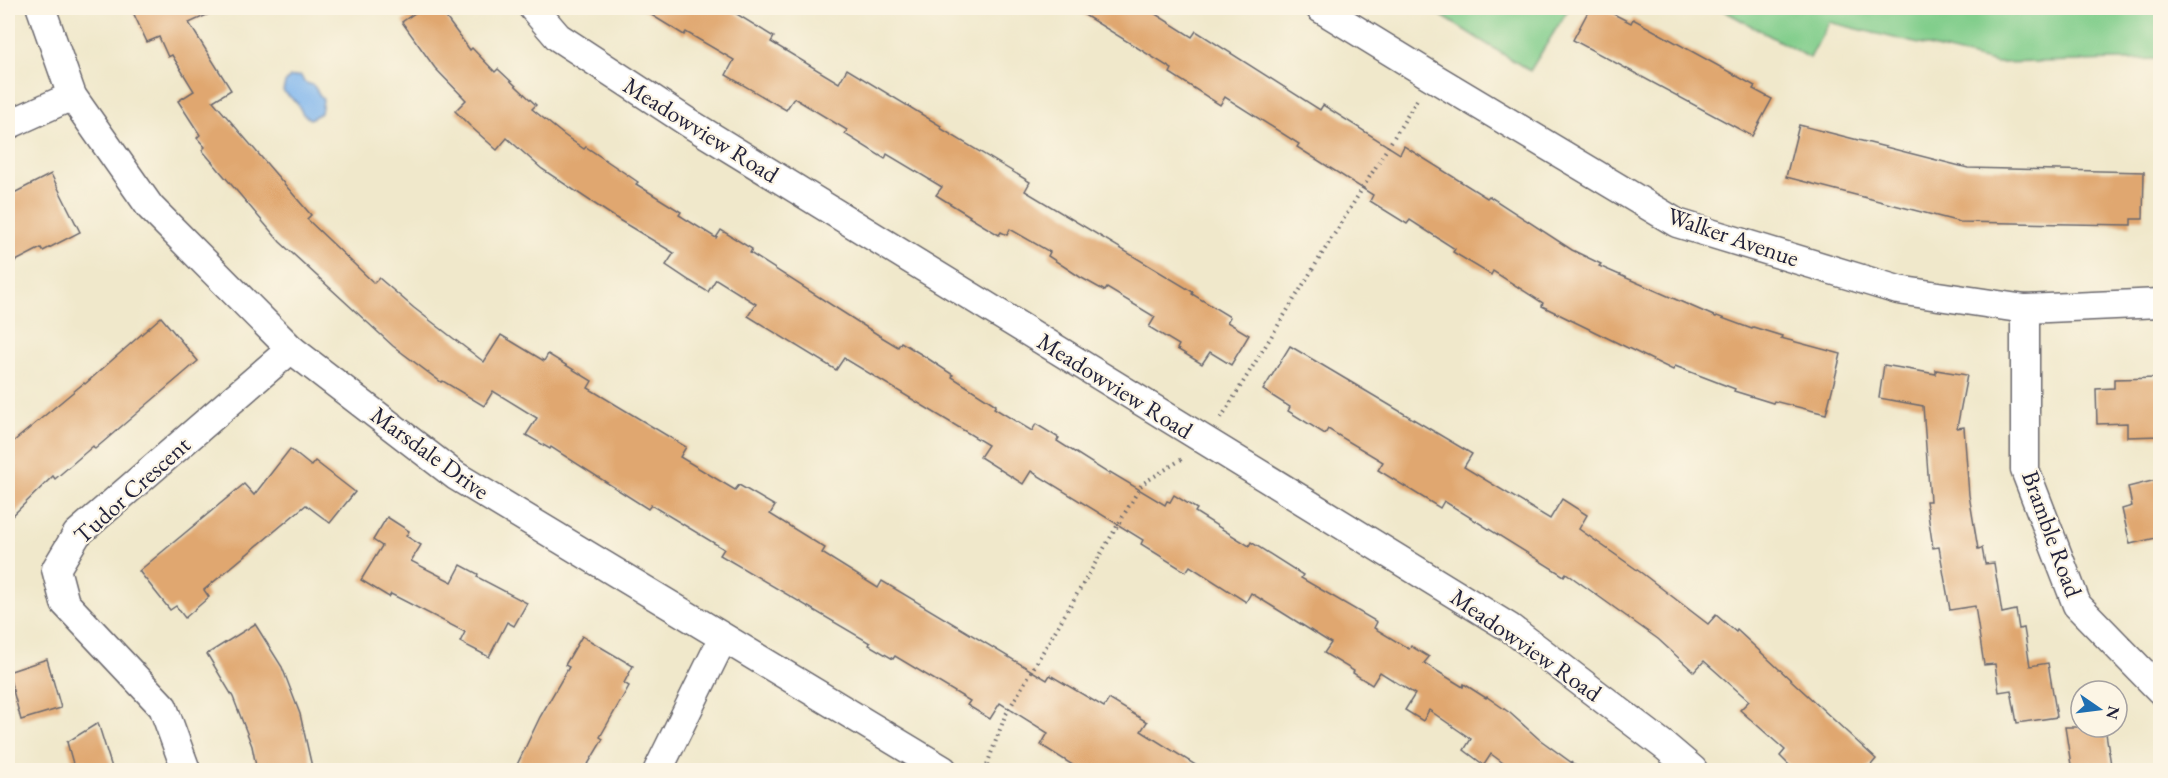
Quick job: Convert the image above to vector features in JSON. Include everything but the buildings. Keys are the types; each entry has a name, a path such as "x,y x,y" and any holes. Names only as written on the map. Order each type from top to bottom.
{"street":[{"name":"Marsdale Drive","path":"41,8 72,96 150,207 291,350 456,476 943,771"},
{"name":"Meadowview Road","path":"533,8 558,37 689,123 1510,628 1666,747 1693,771"},
{"name":"Walker Avenue","path":"1320,8 1677,223 1898,290 2025,309 2160,303"},
{"path":"8,125 72,96"},
{"name":"Bramble Road","path":"2025,309 2025,470 2077,605 2160,690"},
{"name":"Tudor Crescent","path":"186,771 163,706 65,603 56,568 77,534 291,350"},
{"path":"658,771 723,638"}],"green space":[{"path":"1429,8 1569,8 1530,71"},
{"path":"1719,8 2160,8 2160,59 1997,63 1829,22 1810,58"}],"water":[{"path":"301,76 304,82 314,86 323,100 321,113 310,119 283,91 290,77"}]}
